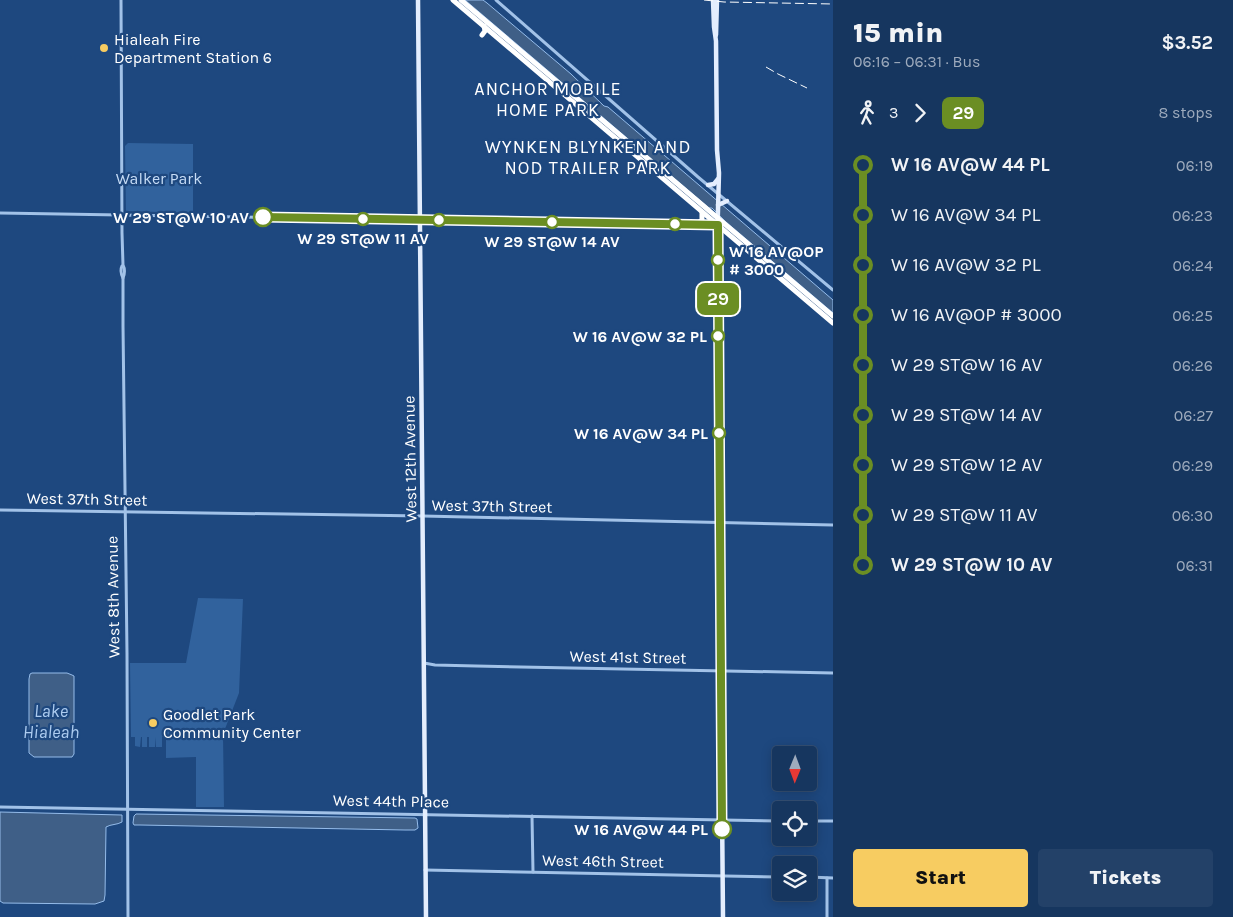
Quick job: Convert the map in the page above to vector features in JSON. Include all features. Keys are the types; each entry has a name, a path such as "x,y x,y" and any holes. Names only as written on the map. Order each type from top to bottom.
{"highway":[{"path":"453,0 833,323"},
{"path":"461,0 833,316"},
{"path":"482,35 485,31 484,26"},
{"path":"494,35 506,38"},
{"path":"697,224 702,220 702,212"}],"main road":[{"name":"West 12th Avenue","path":"418,0 426,917"},
{"path":"715,0 717,29 718,194 722,202 718,225 723,917"},
{"path":"708,185 714,184 719,178"}],"street":[{"name":"West 8th Avenue","path":"120,0 128,917"},
{"path":"496,0 708,185 718,194 722,202 833,290"},
{"path":"0,213 718,225"},
{"name":"West 37th Street","path":"0,510 423,516 833,525"},
{"name":"West 41st Street","path":"423,663 435,665 833,673"},
{"name":"West 44th Place","path":"0,807 772,820"},
{"path":"532,816 533,872"},
{"path":"817,821 833,821"},
{"name":"West 46th Street","path":"425,870 772,877"},
{"path":"817,877 833,878"},
{"path":"827,878 827,917"}],"green space":[{"name":"Walker Park","path":"128,143 193,144 193,213 126,211 125,146"},
{"path":"198,598 243,599 239,693 223,734 224,807 196,807 196,757 166,758 166,737 162,737 162,747 156,747 156,737 155,747 149,747 149,737 147,737 147,747 142,747 141,737 140,747 135,746 135,737 131,737 130,663 186,663"}],"water":[{"path":"465,0 483,0 571,74 604,106 608,107 833,300 833,313 712,208 709,208"},
{"name":"Lake Hialeah","path":"32,673 67,673 74,676 74,754 72,757 34,757 29,753 29,679"},
{"path":"0,812 122,815 122,822 106,827 104,901 95,904 3,903 0,901"},
{"path":"136,814 415,818 417,819 418,828 415,830 405,830 134,825 134,816"}],"railway":[{"path":"704,0 833,4"},
{"path":"766,67 807,88"}],"bus line":[{"name":"29","path":"263,217 718,225 722,829"}],"place":[{"name":"Hialeah Fire Department Station 6","path":"104,48"},
{"name":"W 29 ST@W 10 AV","path":"263,217"},
{"name":"W 29 ST@W 11 AV","path":"363,219"},
{"name":"W 29 ST@W 14 AV","path":"552,222"},
{"name":"W 16 AV@OP # 3000","path":"718,260"},
{"name":"W 16 AV@W 32 PL","path":"718,336"},
{"name":"W 16 AV@W 34 PL","path":"719,433"},
{"name":"Goodlet Park Community Center","path":"153,723"},
{"name":"W 16 AV@W 44 PL","path":"722,829"}],"district":[{"name":"ANCHOR MOBILE HOME PARK","path":"548,99"},
{"name":"WYNKEN BLYNKEN AND NOD TRAILER PARK","path":"588,157"}]}
